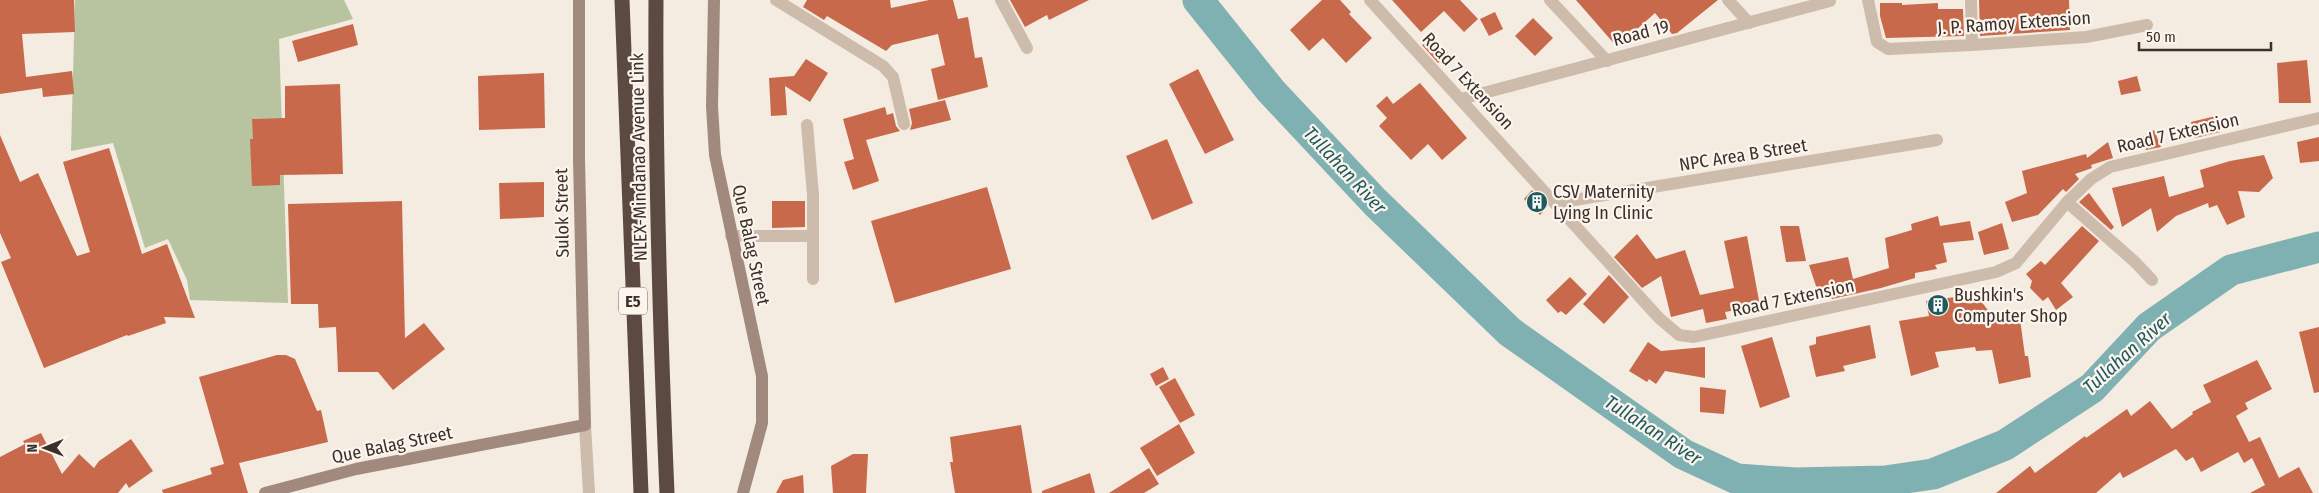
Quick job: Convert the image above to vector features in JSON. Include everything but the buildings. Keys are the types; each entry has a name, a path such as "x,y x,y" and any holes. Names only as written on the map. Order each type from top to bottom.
{"highway":[{"name":"NLEX-Mindanao Avenue Link","path":"624,0 633,316 642,493"},
{"name":"NLEX-Mindanao Avenue Link","path":"656,0 655,109 659,296 667,493"}],"street":[{"name":"Sulok Street","path":"579,0 579,178 585,425"},
{"name":"Que Balag Street","path":"714,0 712,134 718,179 762,376 762,423 743,493"},
{"path":"776,0 883,66 893,77 904,124"},
{"path":"1001,0 1027,48"},
{"name":"Road 7 Extension","path":"1370,0 1462,99 1659,318 1679,334 1694,337 1996,272 2016,263 2067,202 2091,179 2110,167 2319,118"},
{"path":"1550,0 1607,61"},
{"path":"1728,0 1749,23"},
{"name":"J. P. Ramoy Extension","path":"1868,0 1877,42 1883,47 1888,48 1972,45 2086,36 2147,26"},
{"path":"1971,0 1972,45"},
{"name":"Road 19","path":"1462,99 1830,1"},
{"path":"807,125 813,195 814,279"},
{"name":"NPC Area B Street","path":"1556,204 1936,140"},
{"path":"2067,202 2135,262 2152,280"},
{"path":"731,236 813,236"},
{"name":"Que Balag Street","path":"265,493 356,469 585,425"},
{"path":"585,425 589,493"}],"green space":[{"path":"75,0 344,0 353,19 279,39 288,303 190,300 187,280 168,239 145,248 113,143 71,151"}],"waterway":[{"name":"Tullahan River","path":"1198,0 1271,91 1375,202 1510,332 1683,454 1737,479 1796,483 1885,481 1933,474 2005,445 2092,388 2149,327 2231,270 2319,247"},
{"path":"1760,480 1776,493"}],"place":[{"name":"CSV Maternity Lying In Clinic","path":"1537,202"},
{"name":"Bushkin's Computer Shop","path":"1938,305"}]}
